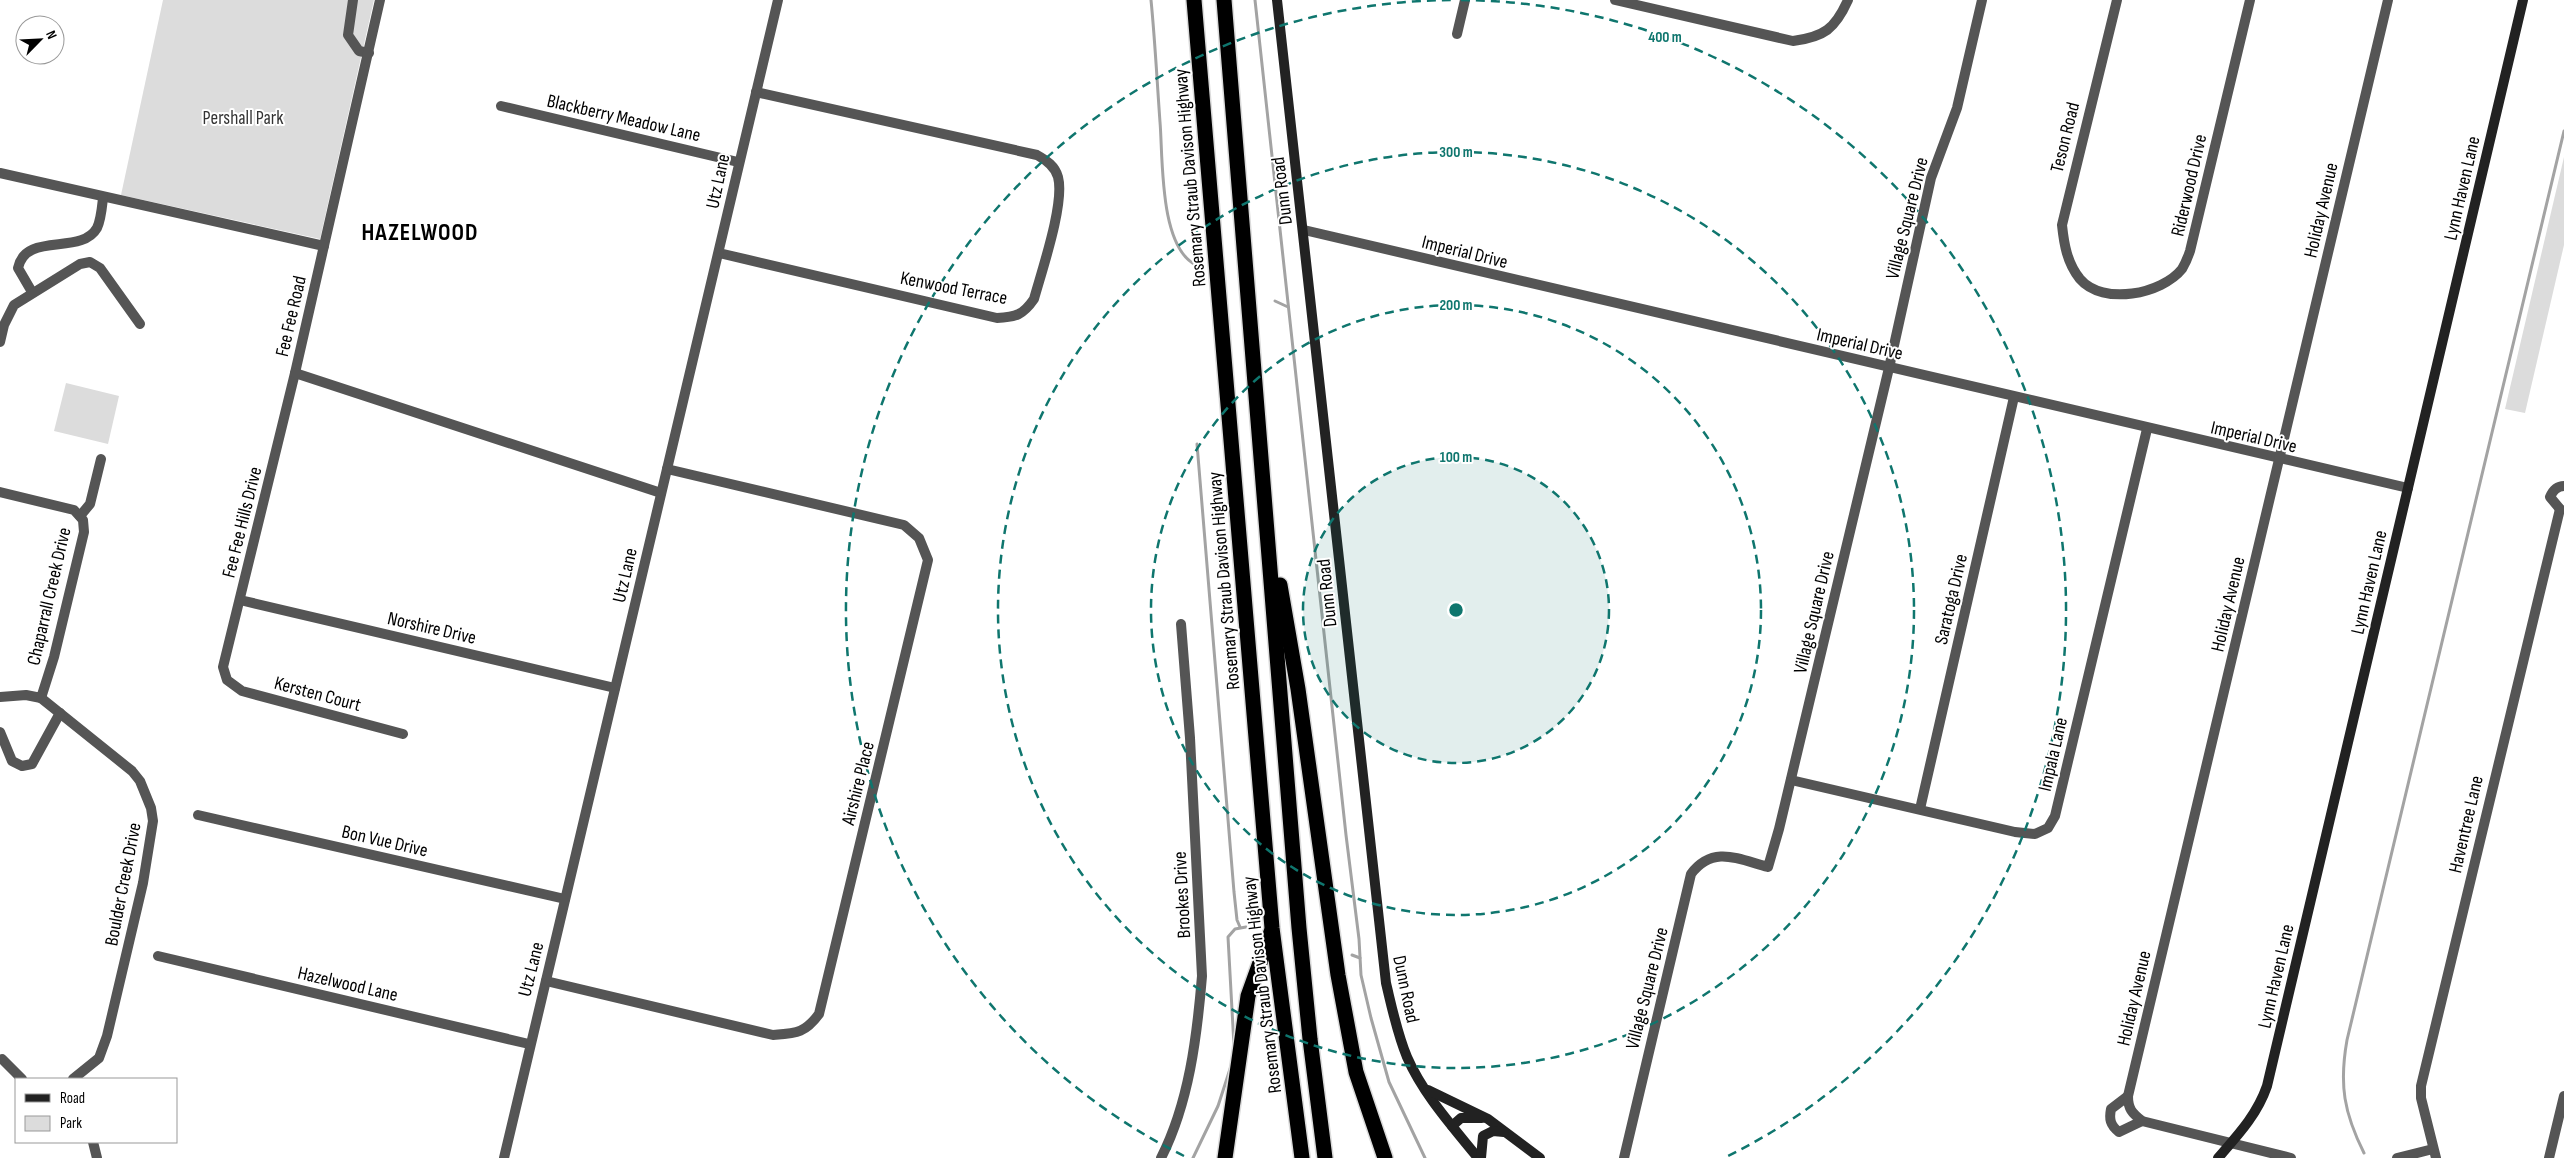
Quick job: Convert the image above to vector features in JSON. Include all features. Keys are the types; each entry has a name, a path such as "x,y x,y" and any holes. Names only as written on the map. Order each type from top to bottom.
{"highway":[{"name":"Rosemary Straub Davison Highway","path":"1194,0 1272,928 1302,1158"},
{"path":"1224,0 1304,984 1325,1158"},
{"path":"1265,497 1298,689 1340,985 1356,1072 1385,1158"},
{"path":"1225,1158 1248,996 1272,928"}],"street":[{"path":"353,0 348,35 359,51 369,53"},
{"path":"0,173 104,198 324,246 380,0"},
{"name":"Utz Lane","path":"504,1158 720,253 738,162 778,0"},
{"name":"Dunn Road","path":"1277,0 1304,230 1382,961 1397,1029 1408,1058 1452,1126 1479,1158"},
{"path":"1457,34 1465,0"},
{"path":"1615,0 1793,41 1810,39 1824,33 1836,24 1848,0"},
{"name":"Village Square Drive","path":"1624,1158 1692,874 1699,864 1718,855 1768,867 1791,780 1889,368 1931,178 1957,108 1982,0"},
{"name":"Teson Road","path":"2082,281 2071,265 2064,244 2062,225 2116,0"},
{"name":"Riderwood Drive","path":"2082,281 2098,290 2114,294 2136,294 2154,289 2182,268 2196,232 2250,0"},
{"name":"Holiday Avenue","path":"2128,1096 2388,0"},
{"name":"Lynn Haven Lane","path":"2218,1158 2251,1120 2261,1103 2267,1086 2523,0"},
{"name":"Kenwood Terrace","path":"720,253 998,318 1015,317 1025,310 1034,299 1061,193 1058,175 1050,163 1038,155 756,92"},
{"name":"Blackberry Meadow Lane","path":"501,106 738,162"},
{"path":"32,292 18,268 22,257 31,250 79,240 89,236 97,228 104,198"},
{"name":"Imperial Drive","path":"1304,230 2279,460 2408,488"},
{"name":"Fee Fee Road","path":"324,246 295,373 661,494"},
{"path":"0,342 4,325 14,305 32,292 80,264 90,262 100,268 140,324"},
{"name":"Fee Fee Hills Drive","path":"227,680 223,667 295,373"},
{"name":"Saratoga Drive","path":"1920,810 2014,397"},
{"name":"Impala Lane","path":"1791,780 2015,832 2035,834 2048,828 2055,816 2147,429"},
{"path":"80,516 90,504 101,459"},
{"name":"Airshire Place","path":"546,981 774,1035 797,1033 810,1026 819,1014 926,570 928,560 919,538 904,525 667,470"},
{"path":"2562,506 2550,497 2554,490 2564,486"},
{"name":"Chaparrall Creek Drive","path":"0,492 74,510 83,520 84,532 54,657 40,698"},
{"name":"Haventree Lane","path":"2434,1154 2421,1098 2422,1086 2562,506"},
{"name":"Norshire Drive","path":"240,600 615,688"},
{"name":"Brookes Drive","path":"1161,1158 1175,1132 1184,1097 1200,1007 1202,976 1190,738 1181,624"},
{"name":"Kersten Court","path":"227,680 242,691 403,734"},
{"path":"0,697 26,695 40,698"},
{"name":"Boulder Creek Drive","path":"40,698 132,771 146,793 153,821 143,883 107,1036 99,1058 77,1078"},
{"path":"0,732 12,761 22,766 32,764 60,713"},
{"name":"Bon Vue Drive","path":"198,815 565,899"},
{"name":"Hazelwood Lane","path":"158,956 530,1044"},
{"path":"1,1058 21,1078"},
{"path":"1426,1088 1488,1119 1540,1158"},
{"path":"2128,1096 2111,1109 2109,1118 2113,1127 2119,1132 2142,1121"},
{"path":"2128,1096 2128,1106 2132,1114 2142,1121 2291,1158"},
{"path":"2549,1158 2564,1096"},
{"path":"1452,1126 1461,1118 1488,1119"},
{"path":"1479,1158 1483,1136 1493,1132 1505,1132"},
{"path":"93,1143 97,1158"},
{"path":"2397,1158 2434,1154"}],"green space":[{"name":"Pershall Park","path":"163,0 374,0 320,239 121,195"},
{"path":"2564,157 2564,245 2525,413 2505,409"},
{"path":"66,383 119,396 108,444 54,431"}],"waterway":[{"path":"1151,0 1165,200 1175,240 1184,255 1196,265"},
{"path":"1255,0 1359,939 1361,975 1389,1082 1425,1158"},
{"path":"2364,1153 2352,1125 2345,1098 2343,1071 2347,1040 2564,131"},
{"path":"1275,301 1288,307"},
{"path":"1197,444 1234,892 1237,920 1240,927"},
{"path":"1234,1046 1228,937 1235,929 1246,927"},
{"path":"1352,955 1360,958"},
{"path":"1193,1158 1218,1106 1231,1066"}],"district":[{"name":"HAZELWOOD","path":"420,232"}]}
